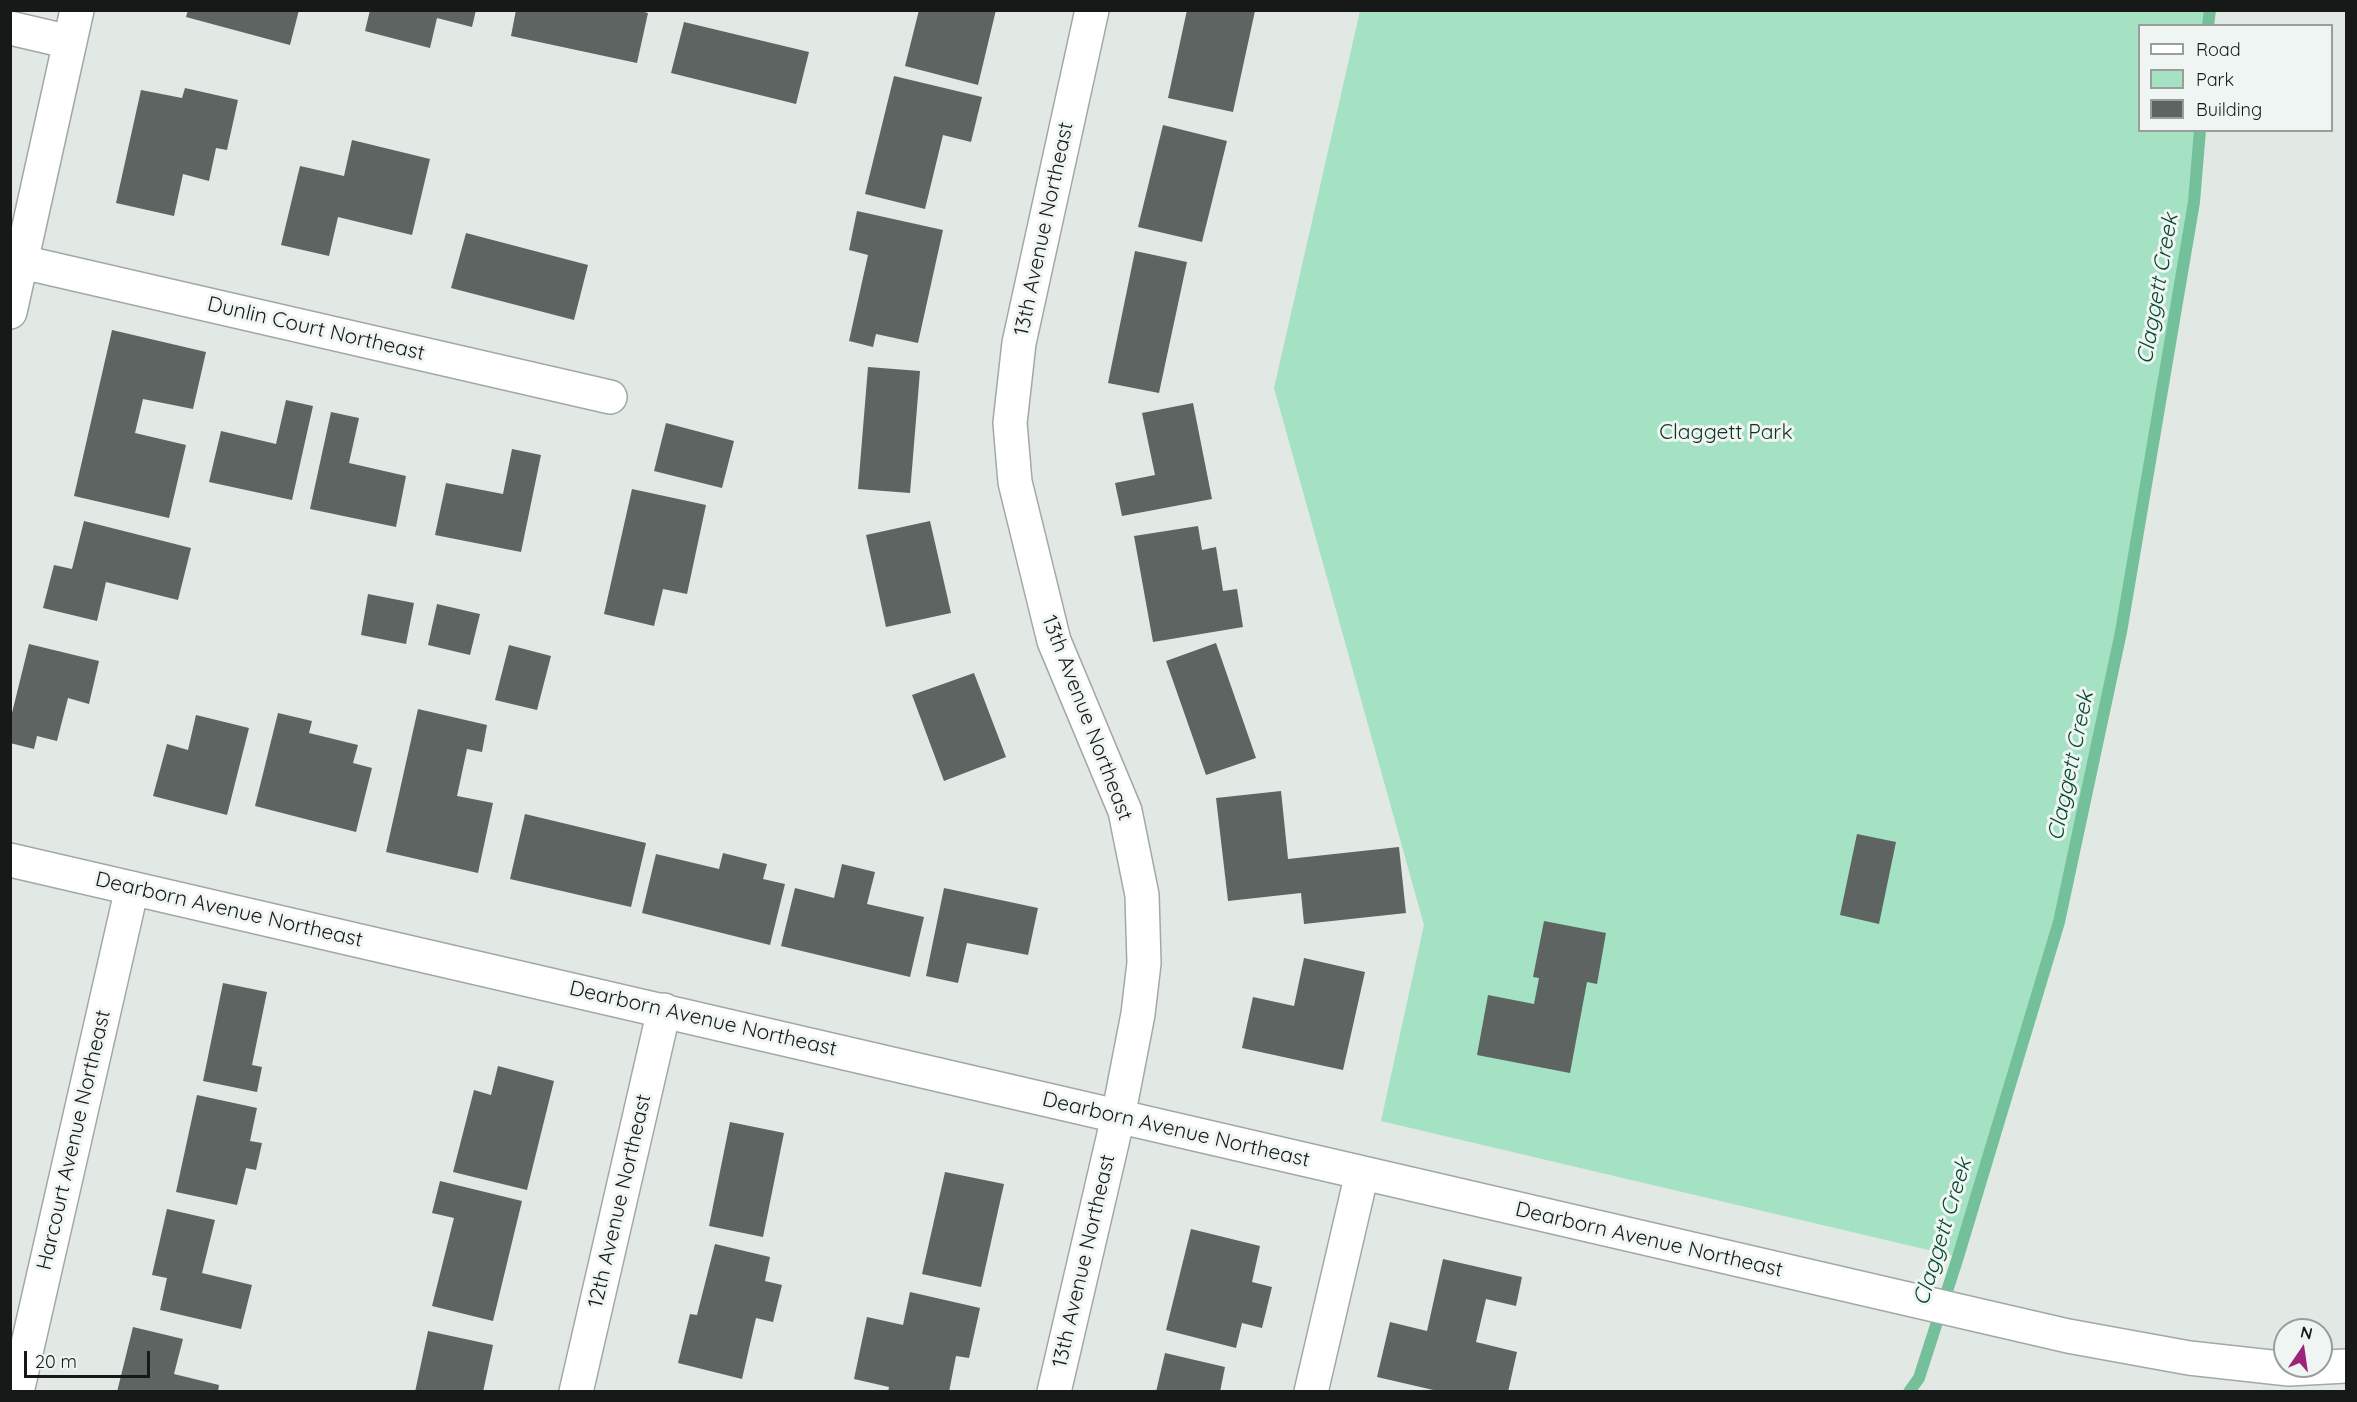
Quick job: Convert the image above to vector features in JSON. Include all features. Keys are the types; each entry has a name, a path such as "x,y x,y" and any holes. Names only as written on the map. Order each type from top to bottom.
{"street":[{"path":"10,312 77,10"},
{"name":"13th Avenue Northeast","path":"1054,1392 1118,1117 1138,1014 1144,963 1142,895 1125,811 1054,641 1015,482 1010,423 1019,343 1092,10"},
{"path":"10,28 70,42"},
{"name":"Dunlin Court Northeast","path":"22,262 610,397"},
{"name":"Dearborn Avenue Northeast","path":"10,860 2068,1336 2189,1358 2289,1369 2346,1366"},
{"name":"Harcourt Avenue Northeast","path":"16,1392 132,888"},
{"name":"12th Avenue Northeast","path":"576,1392 664,1010"},
{"path":"1311,1392 1362,1173"}],"green space":[{"name":"Claggett Park","path":"1360,11 2210,11 2208,24 2138,24 2138,132 2200,132 2194,202 2121,632 2059,922 1958,1257 1381,1121 1424,925 1274,388"}],"building":[{"path":"188,10 299,10 290,45 186,17"},
{"path":"370,10 476,10 472,27 437,18 430,48 365,31"},
{"path":"516,10 637,10 648,13 637,63 511,36"},
{"path":"919,10 996,10 978,85 905,66"},
{"path":"1187,10 1255,11 1233,112 1168,98"},
{"path":"684,22 809,52 796,104 671,73"},
{"path":"894,76 982,97 971,142 943,135 925,209 865,194"},
{"path":"185,88 238,100 227,150 216,148 209,181 183,174 174,216 116,203 141,90 182,98"},
{"path":"1163,125 1227,141 1202,242 1138,227"},
{"path":"352,140 430,159 412,235 338,217 329,256 281,245 300,166 344,176"},
{"path":"857,211 943,230 918,343 876,334 873,347 849,341 868,255 849,250"},
{"path":"466,233 588,265 574,320 451,288"},
{"path":"1135,251 1187,262 1159,393 1108,383"},
{"path":"112,330 206,352 193,409 143,399 135,433 186,445 169,518 74,496"},
{"path":"868,367 920,371 910,493 858,489"},
{"path":"286,400 313,406 292,500 209,482 221,431 276,444"},
{"path":"1193,403 1212,499 1122,516 1115,483 1155,475 1142,413"},
{"path":"331,412 359,418 349,463 406,476 396,527 310,509"},
{"path":"666,423 734,441 722,488 654,471"},
{"path":"512,449 541,455 521,552 435,535 446,483 503,494"},
{"path":"632,489 706,505 687,594 663,589 654,626 604,614"},
{"path":"84,521 191,548 178,600 106,582 97,621 43,608 54,565 72,569"},
{"path":"930,521 951,613 886,627 866,535"},
{"path":"1198,526 1202,550 1216,547 1223,591 1237,589 1243,627 1153,642 1134,536"},
{"path":"368,594 414,603 406,644 361,635"},
{"path":"437,604 480,614 470,655 428,645"},
{"path":"1216,643 1256,758 1206,775 1166,661"},
{"path":"29,644 99,661 89,704 68,698 57,741 37,736 34,749 10,743 10,721"},
{"path":"509,645 551,656 537,710 495,700"},
{"path":"974,673 1006,757 944,781 912,695"},
{"path":"418,709 487,725 482,752 467,749 457,796 493,803 478,873 386,852"},
{"path":"278,713 312,721 309,733 358,745 353,763 372,768 356,832 255,806"},
{"path":"196,715 249,728 227,815 153,796 167,744 188,750"},
{"path":"1281,791 1288,859 1399,847 1406,913 1304,924 1301,893 1228,901 1216,798"},
{"path":"525,814 646,843 631,907 510,879"},
{"path":"1857,834 1896,842 1879,924 1840,915"},
{"path":"723,853 767,864 763,879 785,884 770,945 642,913 656,854 719,869"},
{"path":"842,864 875,872 867,904 924,917 910,977 781,946 795,888 834,898"},
{"path":"944,888 1038,908 1028,955 967,943 958,983 926,976"},
{"path":"1544,921 1606,933 1597,984 1587,982 1570,1073 1477,1055 1488,995 1534,1004 1539,978 1533,977"},
{"path":"1304,958 1365,972 1343,1070 1242,1048 1253,997 1294,1006"},
{"path":"223,983 267,992 252,1065 262,1067 257,1092 203,1081"},
{"path":"498,1066 554,1081 527,1190 453,1172 474,1090 491,1095"},
{"path":"197,1095 257,1108 250,1141 262,1143 256,1170 246,1168 237,1205 176,1192"},
{"path":"730,1122 784,1133 763,1237 709,1226"},
{"path":"945,1172 1004,1184 981,1287 922,1274"},
{"path":"440,1181 522,1201 493,1321 432,1306 454,1218 432,1213"},
{"path":"167,1209 215,1220 202,1273 252,1285 241,1329 160,1310 167,1278 152,1275"},
{"path":"1191,1229 1260,1246 1252,1282 1272,1287 1262,1328 1242,1323 1236,1348 1166,1330"},
{"path":"715,1244 770,1257 765,1281 782,1285 773,1322 756,1318 742,1379 678,1363 690,1314 697,1315"},
{"path":"1443,1259 1522,1277 1516,1306 1486,1299 1476,1342 1517,1352 1508,1392 1442,1392 1377,1377 1390,1322 1427,1331"},
{"path":"910,1292 980,1308 969,1358 956,1356 949,1392 888,1392 889,1387 854,1379 867,1317 903,1325"},
{"path":"133,1327 183,1339 174,1374 219,1385 218,1392 117,1392"},
{"path":"428,1331 493,1345 483,1392 415,1392"},
{"path":"1165,1353 1225,1367 1220,1392 1156,1392"}],"waterway":[{"name":"Claggett Creek","path":"2208,24 2210,10"},
{"name":"Claggett Creek","path":"1909,1392 1919,1378 1958,1257 2059,922 2121,632 2194,202 2200,132"}]}
